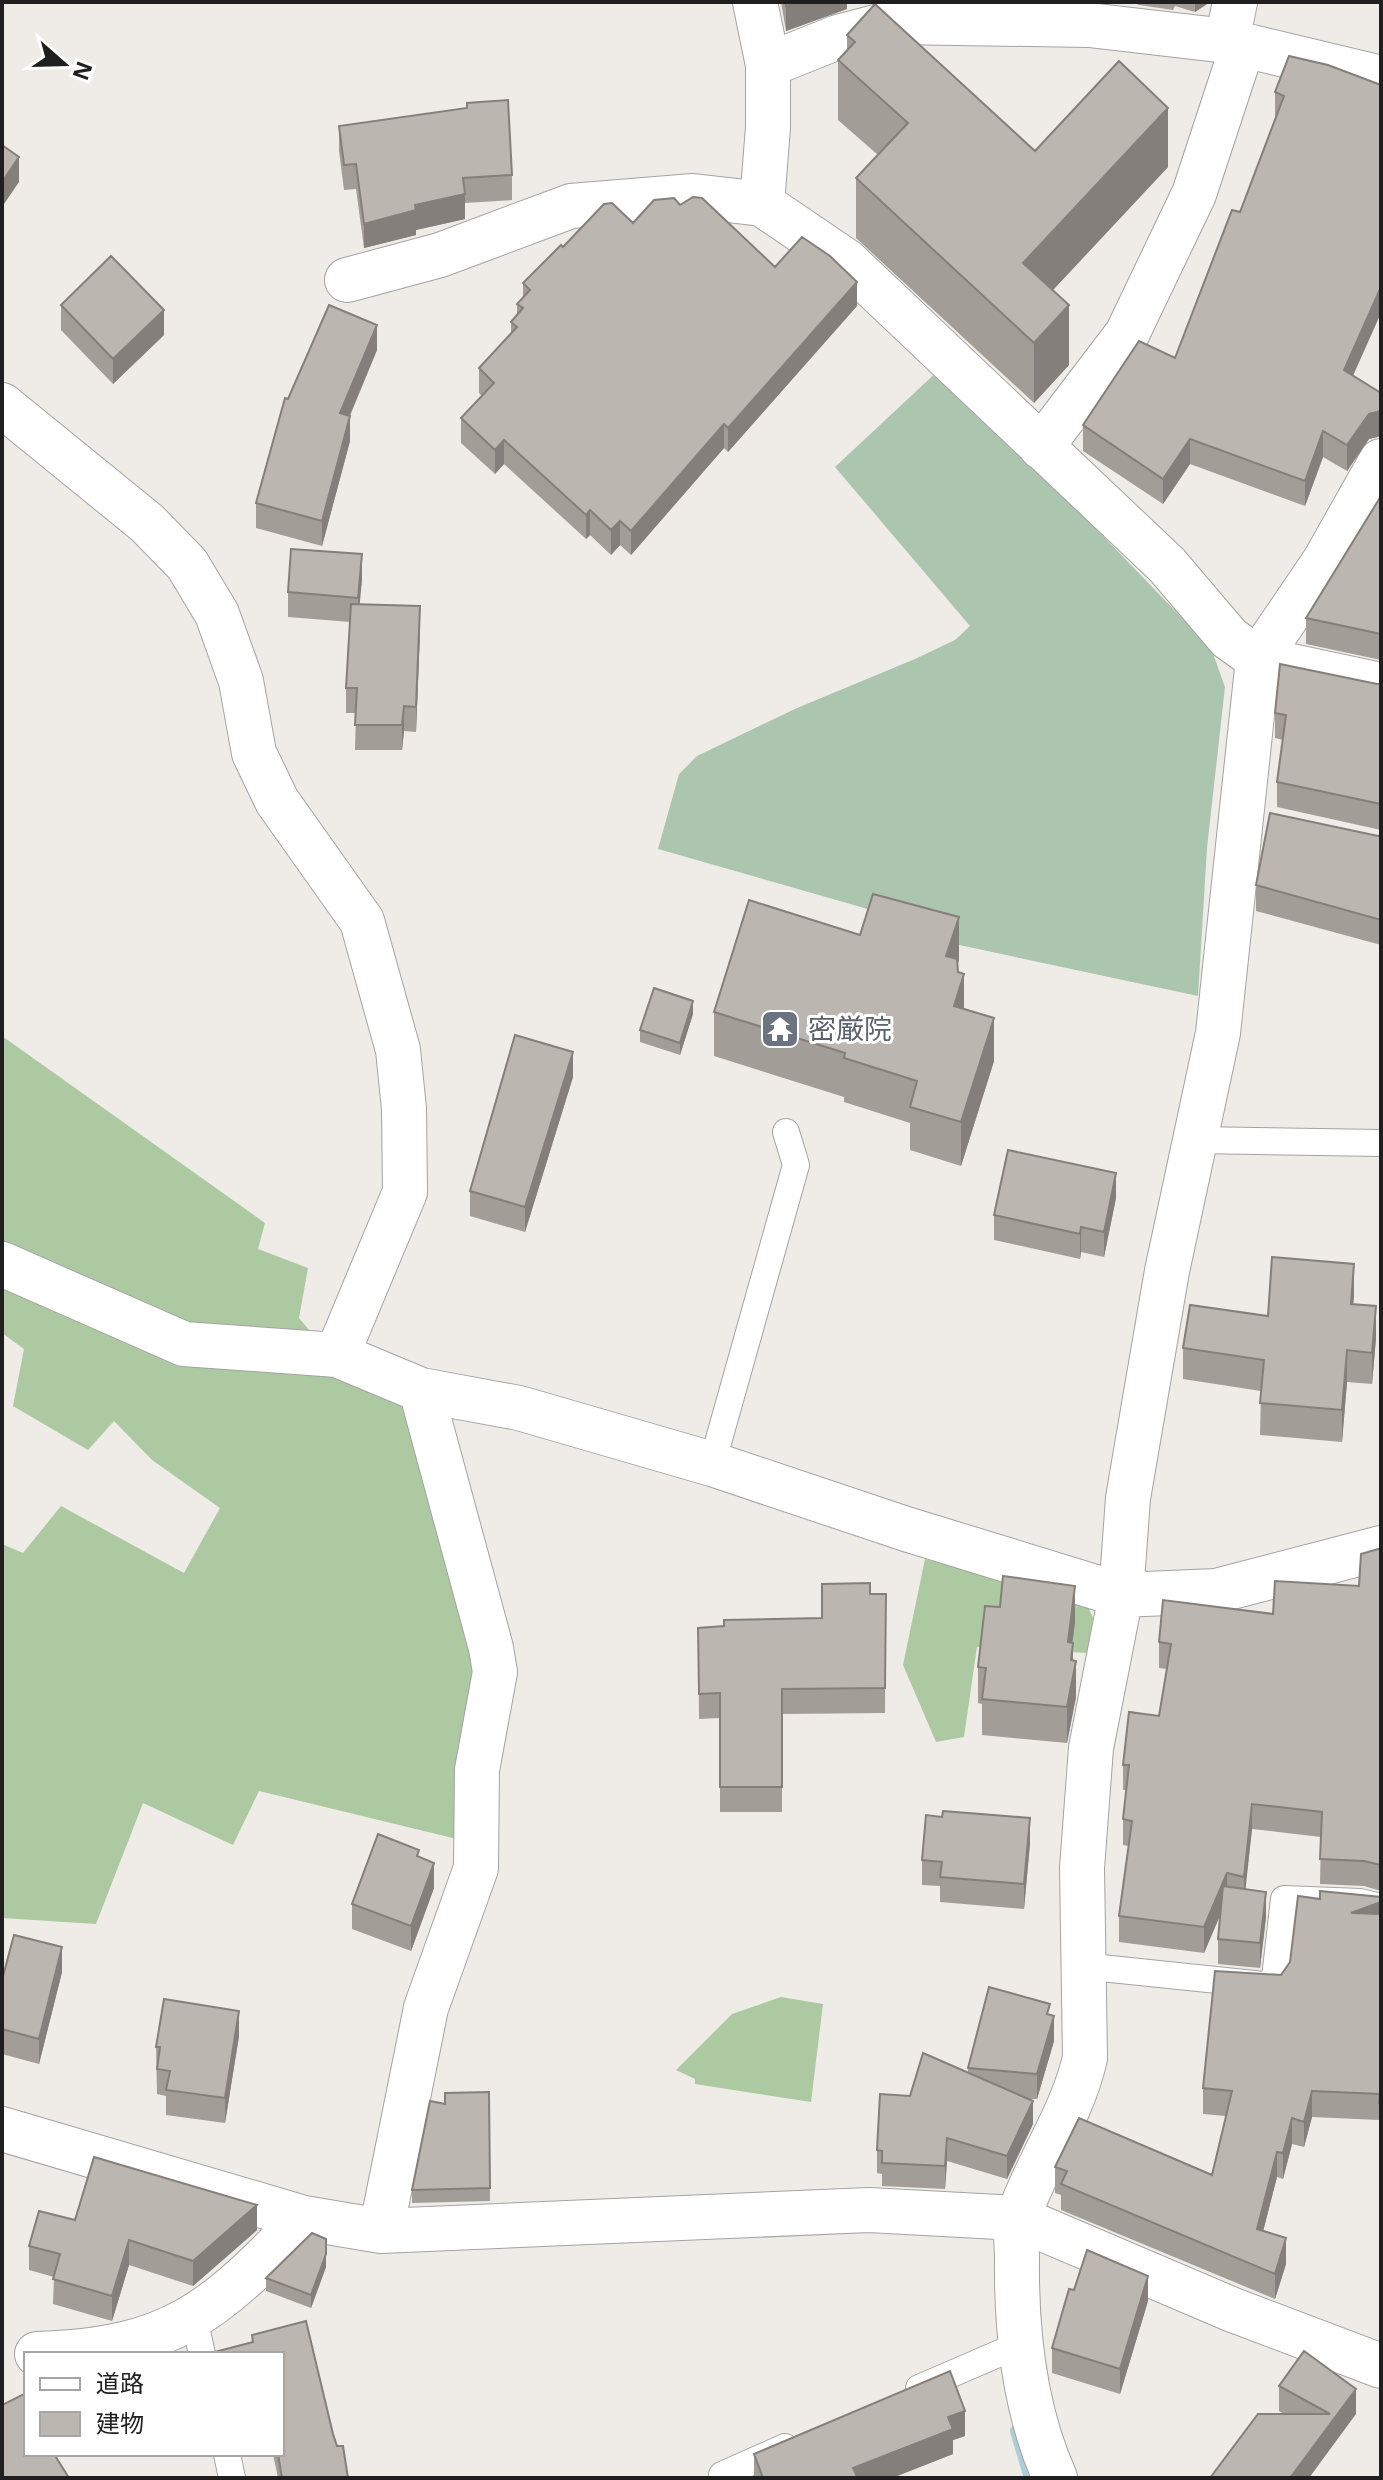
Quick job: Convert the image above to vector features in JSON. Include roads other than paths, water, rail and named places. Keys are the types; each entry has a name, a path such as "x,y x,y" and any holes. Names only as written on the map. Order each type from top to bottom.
{"street":[{"path":"755,2 768,65 768,127 762,204"},
{"path":"768,65 838,37 895,22 1072,14 1235,29 1381,78"},
{"path":"1041,447 1127,334 1194,194 1235,29"},
{"path":"347,280 440,255 571,206 693,196 762,204 846,261 1167,565 1229,638 1258,659 1381,685"},
{"path":"2,405 147,523 187,564 217,614 241,681 254,753 277,801 362,921 398,1050 404,1109 405,1192 337,1355"},
{"path":"1055,2478 1040,2446 1027,2397 1021,2344 1017,2218 1078,2089 1085,2058 1082,1868 1091,1748 1121,1595 1128,1498 1167,1271 1218,1033 1256,820 1258,659 1324,562 1381,461"},
{"path":"2,1264 184,1344 337,1355 421,1390 519,1408 712,1464 906,1529 1121,1595 1216,1591 1381,1548"},
{"path":"381,2231 426,2008 476,1868 477,1770 495,1672 421,1390"},
{"path":"2,2129 304,2218 381,2231 869,2210 1017,2218 1233,2310 1381,2366"},
{"path":"61,2352 198,2336 235,2290 304,2218"},
{"path":"2,2360 11,2355 24,2354"}],"lane":[{"path":"712,1464 796,1165 786,1132"},
{"path":"1194,1140 1380,1137"},
{"path":"1082,1966 1274,1986 1284,1899 1360,1902 1381,1907"},
{"path":"893,2400 1021,2344"},
{"path":"722,2475 807,2437"},
{"path":"227,2456 232,2478"}],"waterway":[{"path":"1017,2431 1031,2478"}],"place":[{"name":"密厳院","path":"780,1029"}]}
